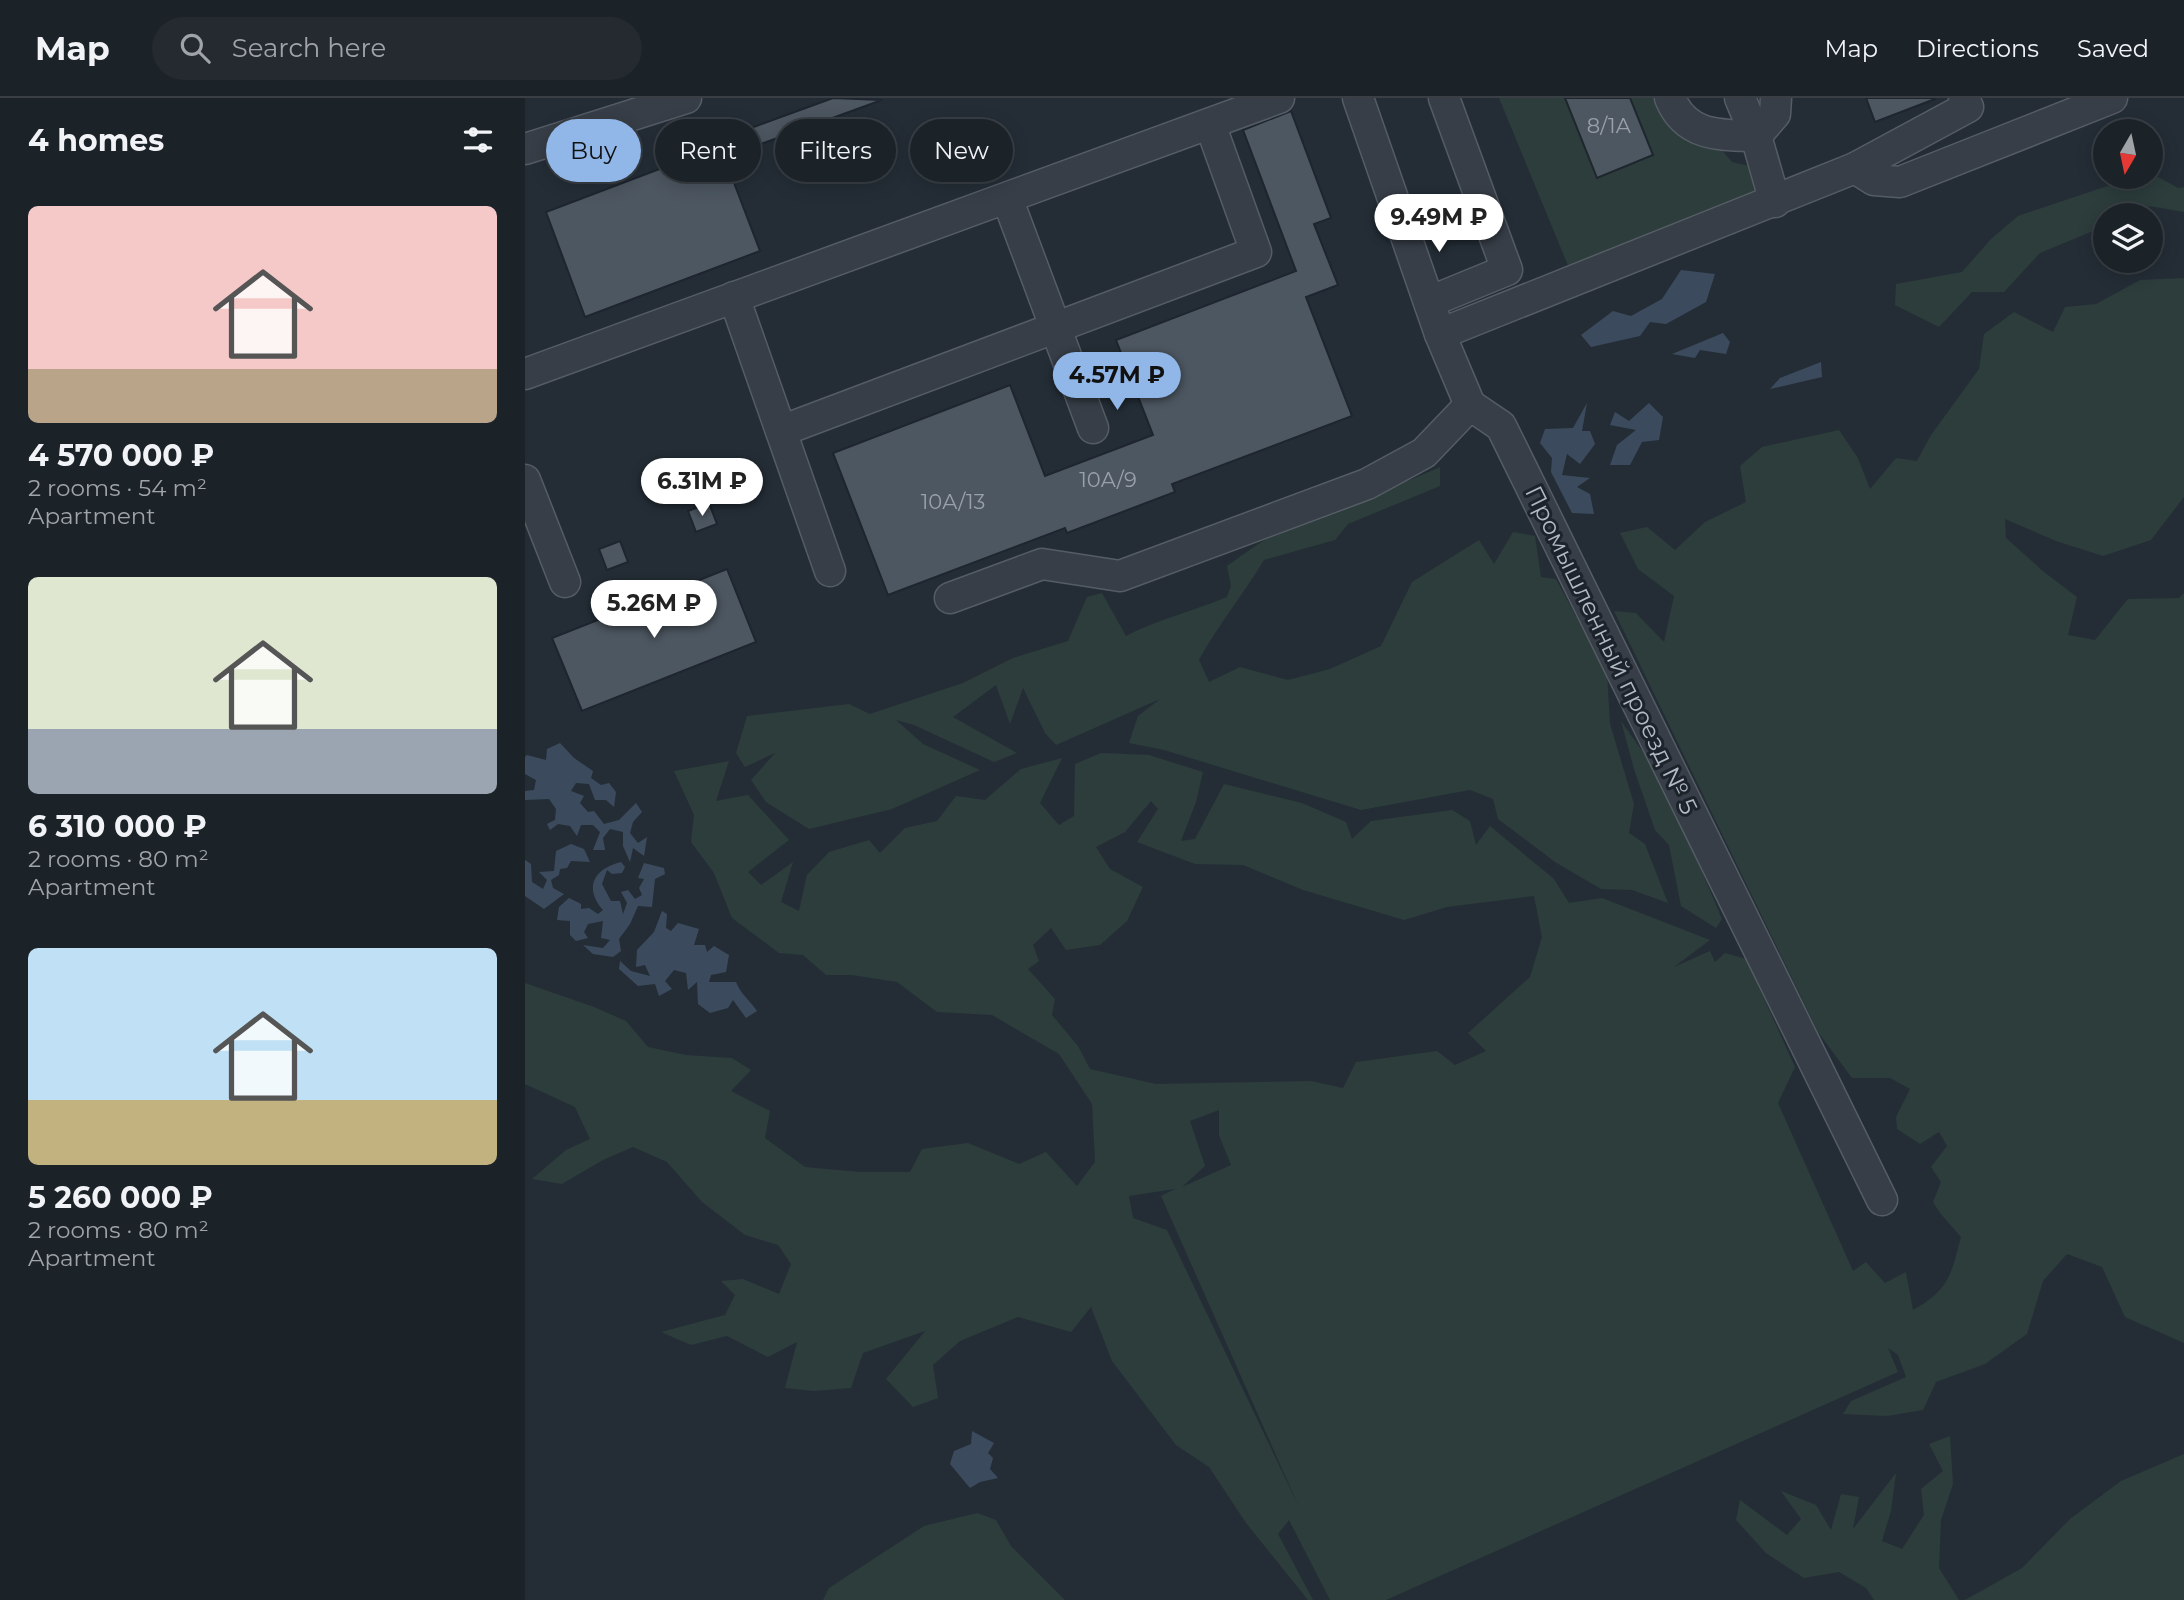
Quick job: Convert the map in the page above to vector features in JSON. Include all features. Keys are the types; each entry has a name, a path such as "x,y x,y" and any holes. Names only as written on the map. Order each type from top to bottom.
{"street":[{"path":"525,149 686,98"},
{"path":"525,374 1279,98"},
{"path":"950,598 1042,564 1120,576 1185,552 1367,484 1423,453 1470,405 1440,334 1358,98"},
{"path":"1429,302 1507,270 1444,98"},
{"path":"1670,98 1689,124 1711,134 1756,136"},
{"path":"1740,98 1756,136 1775,202"},
{"path":"1756,136 1775,114 1776,98"},
{"path":"1440,334 1775,202 1854,168 1968,107 1964,98"},
{"path":"1854,168 1874,180 1900,182 2112,98"},
{"path":"781,431 1256,252 1210,124"},
{"path":"1007,198 1093,428"},
{"path":"734,298 830,571"},
{"name":"Промышленный проезд № 5","path":"1470,405 1501,426 1882,1200"},
{"path":"525,481 565,582"}],"shaded area":[{"path":"1499,98 1660,98 1719,147 1732,162 1757,168 1761,191 1569,268"},
{"path":"2163,180 2178,188 2184,187 2184,212 2163,208 2163,203 2093,203 2093,231 2040,253 2004,292 1972,292 1939,327 1895,305 1896,284 1962,272 1991,239 2018,216 2098,189 2163,189"},
{"path":"2184,278 2184,497 2151,540 2103,556 2056,541 2005,519 2006,538 2077,597 2068,635 2095,640 2128,599 2179,598 2184,593 2184,1343 2125,1317 2102,1267 2067,1254 2043,1281 2027,1334 1985,1364 1936,1382 1923,1410 1887,1416 1843,1414 1851,1401 1906,1377 1898,1355 1888,1348 1898,1372 1386,1600 1330,1600 1289,1520 1278,1534 1313,1600 1308,1600 1246,1523 1209,1467 1176,1445 1112,1361 1091,1307 1071,1332 1018,1317 960,1341 933,1365 938,1398 913,1407 886,1379 925,1331 863,1353 851,1388 814,1391 785,1388 797,1342 768,1357 727,1336 691,1345 661,1332 725,1315 735,1295 721,1281 743,1279 779,1294 791,1264 778,1245 745,1235 702,1202 667,1162 633,1147 603,1160 562,1184 532,1179 566,1150 590,1139 575,1107 525,1084 525,983 626,1021 648,1047 686,1055 732,1058 751,1070 731,1091 770,1111 765,1138 805,1167 860,1172 910,1172 922,1149 968,1143 1019,1164 1046,1152 1077,1186 1095,1162 1092,1104 1059,1054 992,1015 937,1012 897,982 852,975 826,975 803,955 779,953 732,918 714,873 691,842 694,815 674,771 729,761 716,801 748,795 789,840 748,872 761,885 793,862 781,902 799,911 807,875 829,852 869,840 880,853 905,828 937,821 956,796 985,800 1021,769 1062,758 1040,803 1059,825 1074,816 1075,764 1101,753 1149,755 1203,772 1196,802 1181,841 1195,839 1224,784 1302,803 1346,822 1352,839 1371,821 1452,810 1470,821 1476,845 1490,826 1554,879 1569,903 1602,898 1710,940 1674,967 1710,951 1715,962 1725,953 1746,959 1795,1067 1778,1103 1853,1271 1866,1262 1885,1283 1906,1272 1913,1310 1934,1296 1947,1280 1961,1237 1933,1202 1941,1182 1931,1167 1947,1146 1939,1132 1920,1144 1897,1129 1896,1117 1910,1089 1890,1078 1852,1078 1818,1032 1614,611 1636,613 1664,642 1674,596 1638,569 1620,533 1647,527 1675,550 1705,522 1746,502 1740,466 1762,447 1839,430 1858,458 1870,489 1896,458 1917,461 1931,435 1979,369 1984,334 2014,312 2053,332 2065,307 2096,304 2140,280","holes":["1151,801 1158,809 1137,842 1195,864 1243,865 1303,890 1404,920 1447,907 1534,896 1542,937 1530,977 1468,1033 1486,1051 1455,1065 1437,1051 1356,1062 1343,1088 1311,1081 1156,1084 1090,1069 1078,1046 1052,1015 1055,999 1028,969 1039,961 1033,945 1051,928 1066,950 1100,945 1127,921 1143,887 1110,869 1096,847 1125,832","1219,1110 1219,1135 1231,1165 1182,1187 1205,1166 1190,1121","1175,1189 1161,1196 1299,1507 1167,1230 1133,1218 1129,1196"]},
{"path":"1440,467 1440,486 1348,524 1335,540 1264,560 1199,660 1209,682 1240,667 1288,680 1330,669 1381,646 1412,582 1479,540 1494,564 1513,532 1535,536 1541,577 1556,579 1607,674 1610,724 1634,804 1629,833 1645,844 1668,903 1632,890 1601,889 1555,862 1498,819 1493,799 1470,790 1361,810 1164,750 1129,743 1138,716 1160,699 1056,745 1045,733 1023,688 1010,724 996,685 953,717 1017,753 994,762 914,725 896,720 923,744 980,770 892,809 809,829 766,802 751,780 775,753 745,767 736,753 747,716 849,704 870,714 963,683 1013,658 1068,641 1087,597 1102,593 1126,636 1227,597 1231,586 1227,566 1263,541 1310,518"},
{"path":"1621,721 1664,782 1722,919 1716,928 1681,906 1669,845 1655,830"},
{"path":"1950,1436 1953,1484 1941,1520 1939,1568 1959,1600 1874,1600 1866,1588 1839,1572 1804,1578 1766,1553 1736,1520 1740,1500 1787,1535 1801,1519 1781,1491 1816,1505 1831,1530 1841,1494 1859,1497 1853,1529 1896,1473 1891,1511 1882,1541 1902,1549 1924,1515 1921,1489 1943,1471 1929,1444"},
{"path":"2184,1454 2184,1600 1965,1600 2022,1568 2070,1519 2121,1481"},
{"path":"977,1513 996,1520 1011,1546 1065,1600 823,1600 829,1588 924,1526"}],"water":[{"path":"1681,270 1715,274 1706,302 1666,324 1650,322 1640,336 1591,347 1581,335 1613,311 1631,316 1662,299"},
{"path":"1723,333 1730,342 1726,354 1700,350 1695,358 1672,354"},
{"path":"1821,362 1822,377 1770,389 1780,378"},
{"path":"1587,403 1582,431 1590,431 1595,444 1580,464 1567,454 1562,475 1590,478 1577,487 1590,494 1594,514 1572,513 1551,472 1552,458 1540,443 1545,429 1573,428"},
{"path":"1649,403 1663,417 1659,440 1642,442 1630,465 1610,465 1617,445 1636,430 1610,425 1615,412 1629,421"},
{"path":"560,743 574,758 593,771 591,778 601,785 609,783 616,792 614,807 606,800 595,800 589,784 576,783 571,791 584,796 580,803 588,812 594,811 604,824 619,820 636,803 642,812 633,822 630,833 638,843 647,837 644,856 633,848 630,862 623,846 623,832 610,829 603,838 605,850 593,850 600,832 593,825 581,825 577,836 570,826 558,824 550,830 547,824 555,820 556,809 549,799 525,800 525,791 534,790 536,780 525,774 525,757 527,755 546,760 547,749"},
{"path":"571,844 584,849 590,862 571,861 567,868 560,869 559,875 551,880 553,888 564,894 544,909 525,896 525,860 531,864 532,882 543,889 547,880 539,872 554,871 556,851"},
{"path":"621,862 625,867 622,873 612,874 607,870 602,884 611,901 620,901 623,914 627,903 621,892 628,890 635,899 642,895 639,888 644,879 638,878 644,863 664,868 665,874 655,879 652,907 638,906 619,939 621,951 613,957 593,954 583,945 603,948 610,940 601,938 603,921 588,924 584,932 588,938 576,941 570,935 570,921 557,920 559,907 569,898 581,904 581,909 589,908 598,914 603,910 594,894 594,880 604,869"},
{"path":"662,911 667,914 666,928 671,931 678,923 699,929 694,945 705,945 707,952 714,946 729,955 726,972 711,975 709,982 736,982 757,1011 746,1018 733,1000 728,1008 710,1013 698,1004 697,982 688,990 686,973 674,970 665,981 672,989 659,996 655,984 638,986 619,969 620,961 631,971 650,976 645,965 636,967 637,950 654,932"},
{"path":"972,1431 994,1443 988,1453 993,1458 990,1469 998,1478 980,1482 970,1488 950,1464 954,1451 971,1444"}],"building":[{"path":"833,98 882,100 830,119 776,119"},
{"path":"1565,98 1630,98 1653,155 1597,178"},
{"path":"1866,98 1935,98 1935,99 1875,122"},
{"path":"1291,111 1331,218 1314,224 1338,285 1306,297 1352,416 1172,484 1175,492 1067,533 1065,528 888,595 833,453 1010,385 1045,476 1153,435 1116,340 1296,271 1243,130"},
{"path":"775,119 775,139 761,144 761,124"},
{"path":"655,171 655,182 734,182 760,251 585,317 546,212 625,182 641,182 641,176"},
{"path":"709,503 717,524 696,532 688,511"},
{"path":"620,541 628,562 607,570 599,549"},
{"path":"727,569 756,642 582,711 552,638"}]}
